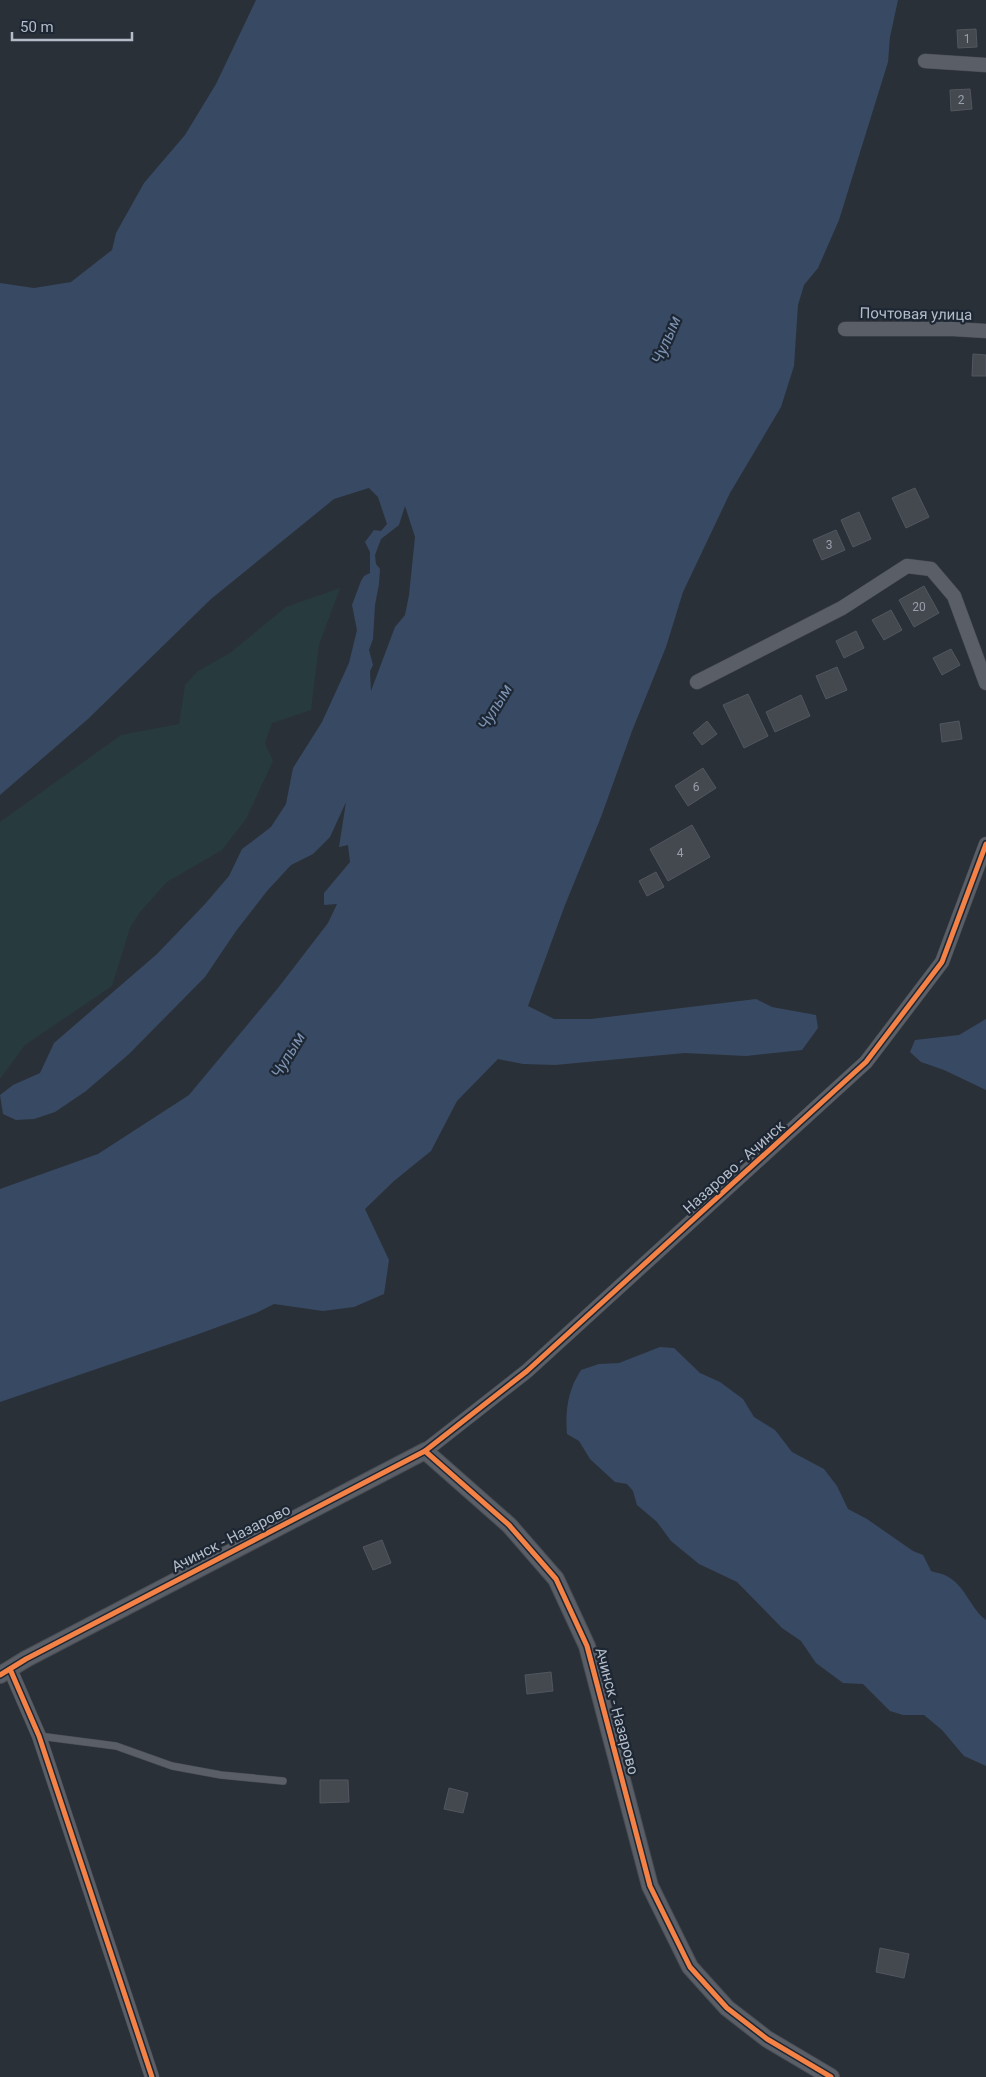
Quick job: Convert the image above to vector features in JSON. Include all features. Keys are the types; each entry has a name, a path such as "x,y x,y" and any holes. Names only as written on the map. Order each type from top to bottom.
{"street":[{"path":"925,61 986,65"},
{"name":"Почтовая улица","path":"846,329 953,329 986,332"},
{"path":"698,682 842,608 907,566 931,569 954,596 986,683"},
{"name":"Назарово - Ачинск","path":"425,1451 527,1370 866,1062 942,962 986,844"},
{"name":"Ачинск - Назарово","path":"5,1672 425,1451 509,1525 556,1579 587,1646 650,1886 690,1967 727,2008 767,2039 831,2077"},
{"path":"5,1672 38,1736 152,2077"}],"lane":[{"path":"38,1736 116,1746 172,1766 221,1775 283,1781"}],"green space":[{"path":"340,588 319,645 311,710 272,723 265,743 273,761 246,819 222,850 167,882 140,912 130,928 112,986 25,1045 0,1079 0,822 121,735 179,724 185,685 198,671 230,653 286,607"}],"water":[{"name":"Чулым","path":"256,0 898,0 890,37 888,62 839,220 818,268 804,285 798,305 794,366 781,407 730,493 683,592 666,647 565,905 528,1006 554,1019 591,1019 756,999 772,1007 816,1015 818,1028 802,1050 746,1056 685,1053 555,1065 523,1064 498,1059 457,1101 431,1151 394,1181 365,1209 389,1260 384,1294 354,1307 323,1311 274,1304 256,1313 196,1335 0,1402 0,1189 98,1154 189,1095 278,988 328,923 337,904 324,905 324,893 350,862 348,845 339,847 346,802 330,837 313,854 291,865 267,891 236,931 205,977 129,1054 86,1091 55,1112 34,1119 16,1120 3,1114 0,1095 13,1085 40,1073 54,1043 157,954 229,876 242,849 271,827 286,804 293,768 322,722 349,663 357,630 352,605 361,581 364,576 370,573 370,552 365,542 374,530 381,531 387,524 378,497 369,488 334,499 211,599 88,719 0,795 0,283 34,288 71,282 112,250 116,233 144,183 185,135 216,84","holes":["405,506 415,537 405,615 395,627 371,691 370,671 373,665 369,650 373,639 380,569 376,564 375,555 381,539 399,525"]},
{"path":"986,1019 986,1090 944,1070 921,1062 910,1052 915,1040 959,1035"},
{"path":"660,1347 674,1348 700,1373 720,1382 743,1399 754,1417 775,1430 792,1452 824,1469 837,1486 848,1509 867,1519 913,1551 923,1555 931,1571 956,1582 976,1610 986,1620 986,1766 964,1756 942,1730 924,1715 903,1715 890,1711 863,1684 843,1683 816,1663 801,1641 782,1628 737,1582 699,1564 671,1541 657,1522 637,1505 633,1491 627,1484 615,1482 590,1459 579,1441 567,1434 568,1400 581,1370 599,1364 619,1363"}],"building":[{"path":"976,29 977,47 958,48 957,30"},
{"path":"970,89 972,109 951,111 950,90"},
{"path":"973,354 986,355 986,376 972,376"},
{"path":"915,488 929,517 906,528 892,498"},
{"path":"859,512 871,539 853,547 841,520"},
{"path":"836,530 845,550 822,560 813,540"},
{"path":"924,586 939,613 914,627 899,600"},
{"path":"891,610 902,630 884,640 872,620"},
{"path":"856,631 864,648 844,658 836,641"},
{"path":"951,649 960,665 942,675 933,658"},
{"path":"837,667 847,690 826,699 816,676"},
{"path":"748,694 768,736 744,748 723,705"},
{"path":"801,695 810,716 775,732 766,712"},
{"path":"707,721 717,734 702,745 693,733"},
{"path":"959,721 962,739 942,742 940,724"},
{"path":"703,768 716,788 688,806 675,786"},
{"path":"692,825 710,857 668,881 650,849"},
{"path":"656,872 664,887 647,896 639,881"},
{"path":"382,1540 391,1563 373,1570 363,1547"},
{"path":"551,1672 553,1691 527,1694 525,1675"},
{"path":"320,1780 348,1780 349,1802 320,1803"},
{"path":"449,1788 468,1793 463,1813 444,1809"},
{"path":"880,1948 909,1954 904,1978 876,1972"}],"cycle path":[{"path":"425,1451 527,1371 866,1062 942,962 986,844"},
{"path":"0,1675 26,1659 425,1451 509,1525 556,1579 587,1646 650,1886 690,1967 727,2008 767,2039 831,2077"},
{"path":"10,1669 39,1736 152,2077"}]}
